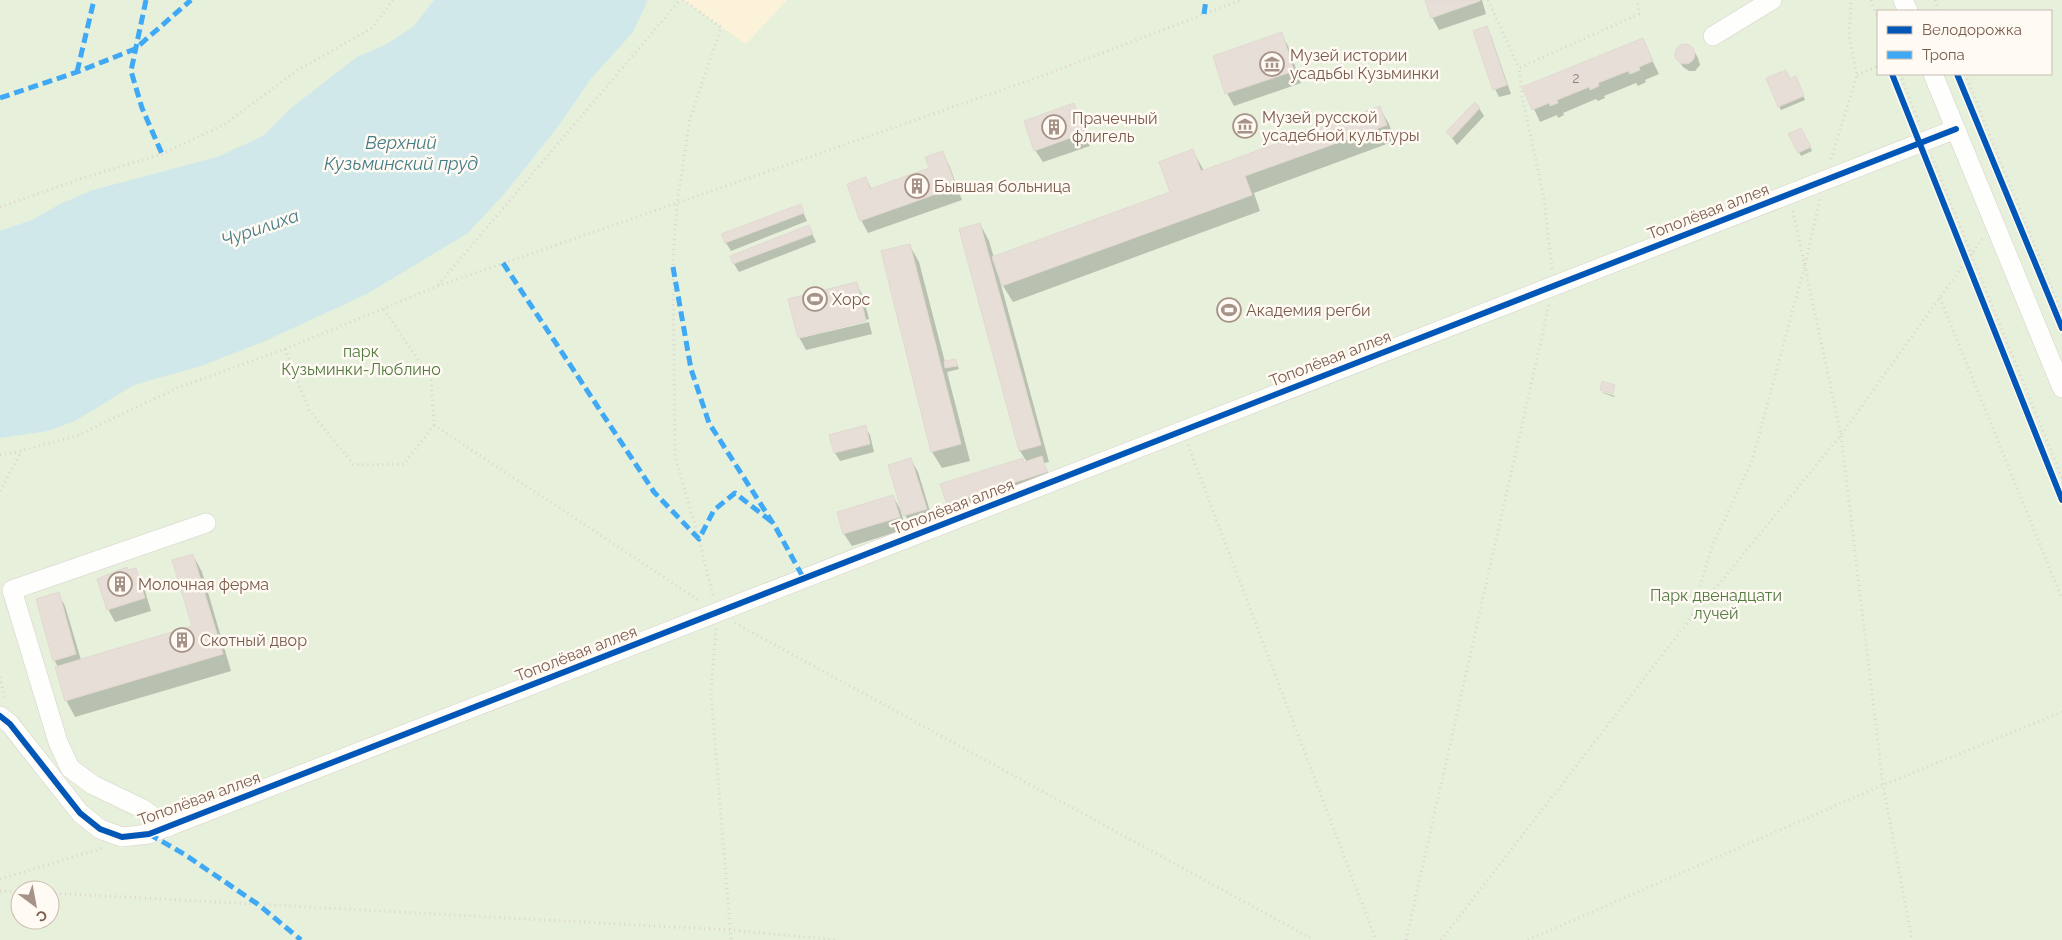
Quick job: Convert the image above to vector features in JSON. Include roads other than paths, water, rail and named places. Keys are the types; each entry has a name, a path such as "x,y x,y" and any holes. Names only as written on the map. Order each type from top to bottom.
{"street":[{"path":"1713,36 1772,0"},
{"path":"1933,75 2062,388"},
{"name":"Тополёвая аллея","path":"0,716 10,724 80,813 100,828 122,837 149,834 1956,129"},
{"path":"168,827 143,809 93,786 70,768 58,742 12,590 206,523"}],"water":[{"name":"Верхний Кузьминский пруд","path":"434,0 648,0 633,32 590,80 557,128 505,193 468,233 367,294 265,341 201,366 134,385 75,421 48,431 0,438 0,231 32,220 60,204 93,190 217,157 263,136 291,108 357,57 385,45 414,26"}],"place":[{"name":"Музей истории усадьбы Кузьминки","path":"1272,64"},
{"name":"Музей русской усадебной культуры","path":"1245,126"},
{"name":"Прачечный флигель","path":"1054,127"},
{"name":"Бывшая больница","path":"917,186"},
{"name":"Хорс","path":"815,299"},
{"name":"Академия регби","path":"1229,310"},
{"name":"Молочная ферма","path":"120,584"},
{"name":"Скотный двор","path":"182,640"}],"water label":[{"name":"Чурилиха","path":"260,228"}],"park label":[{"name":"парк Кузьминки-Люблино","path":"361,360"},
{"name":"Парк двенадцати лучей","path":"1716,604"}]}
